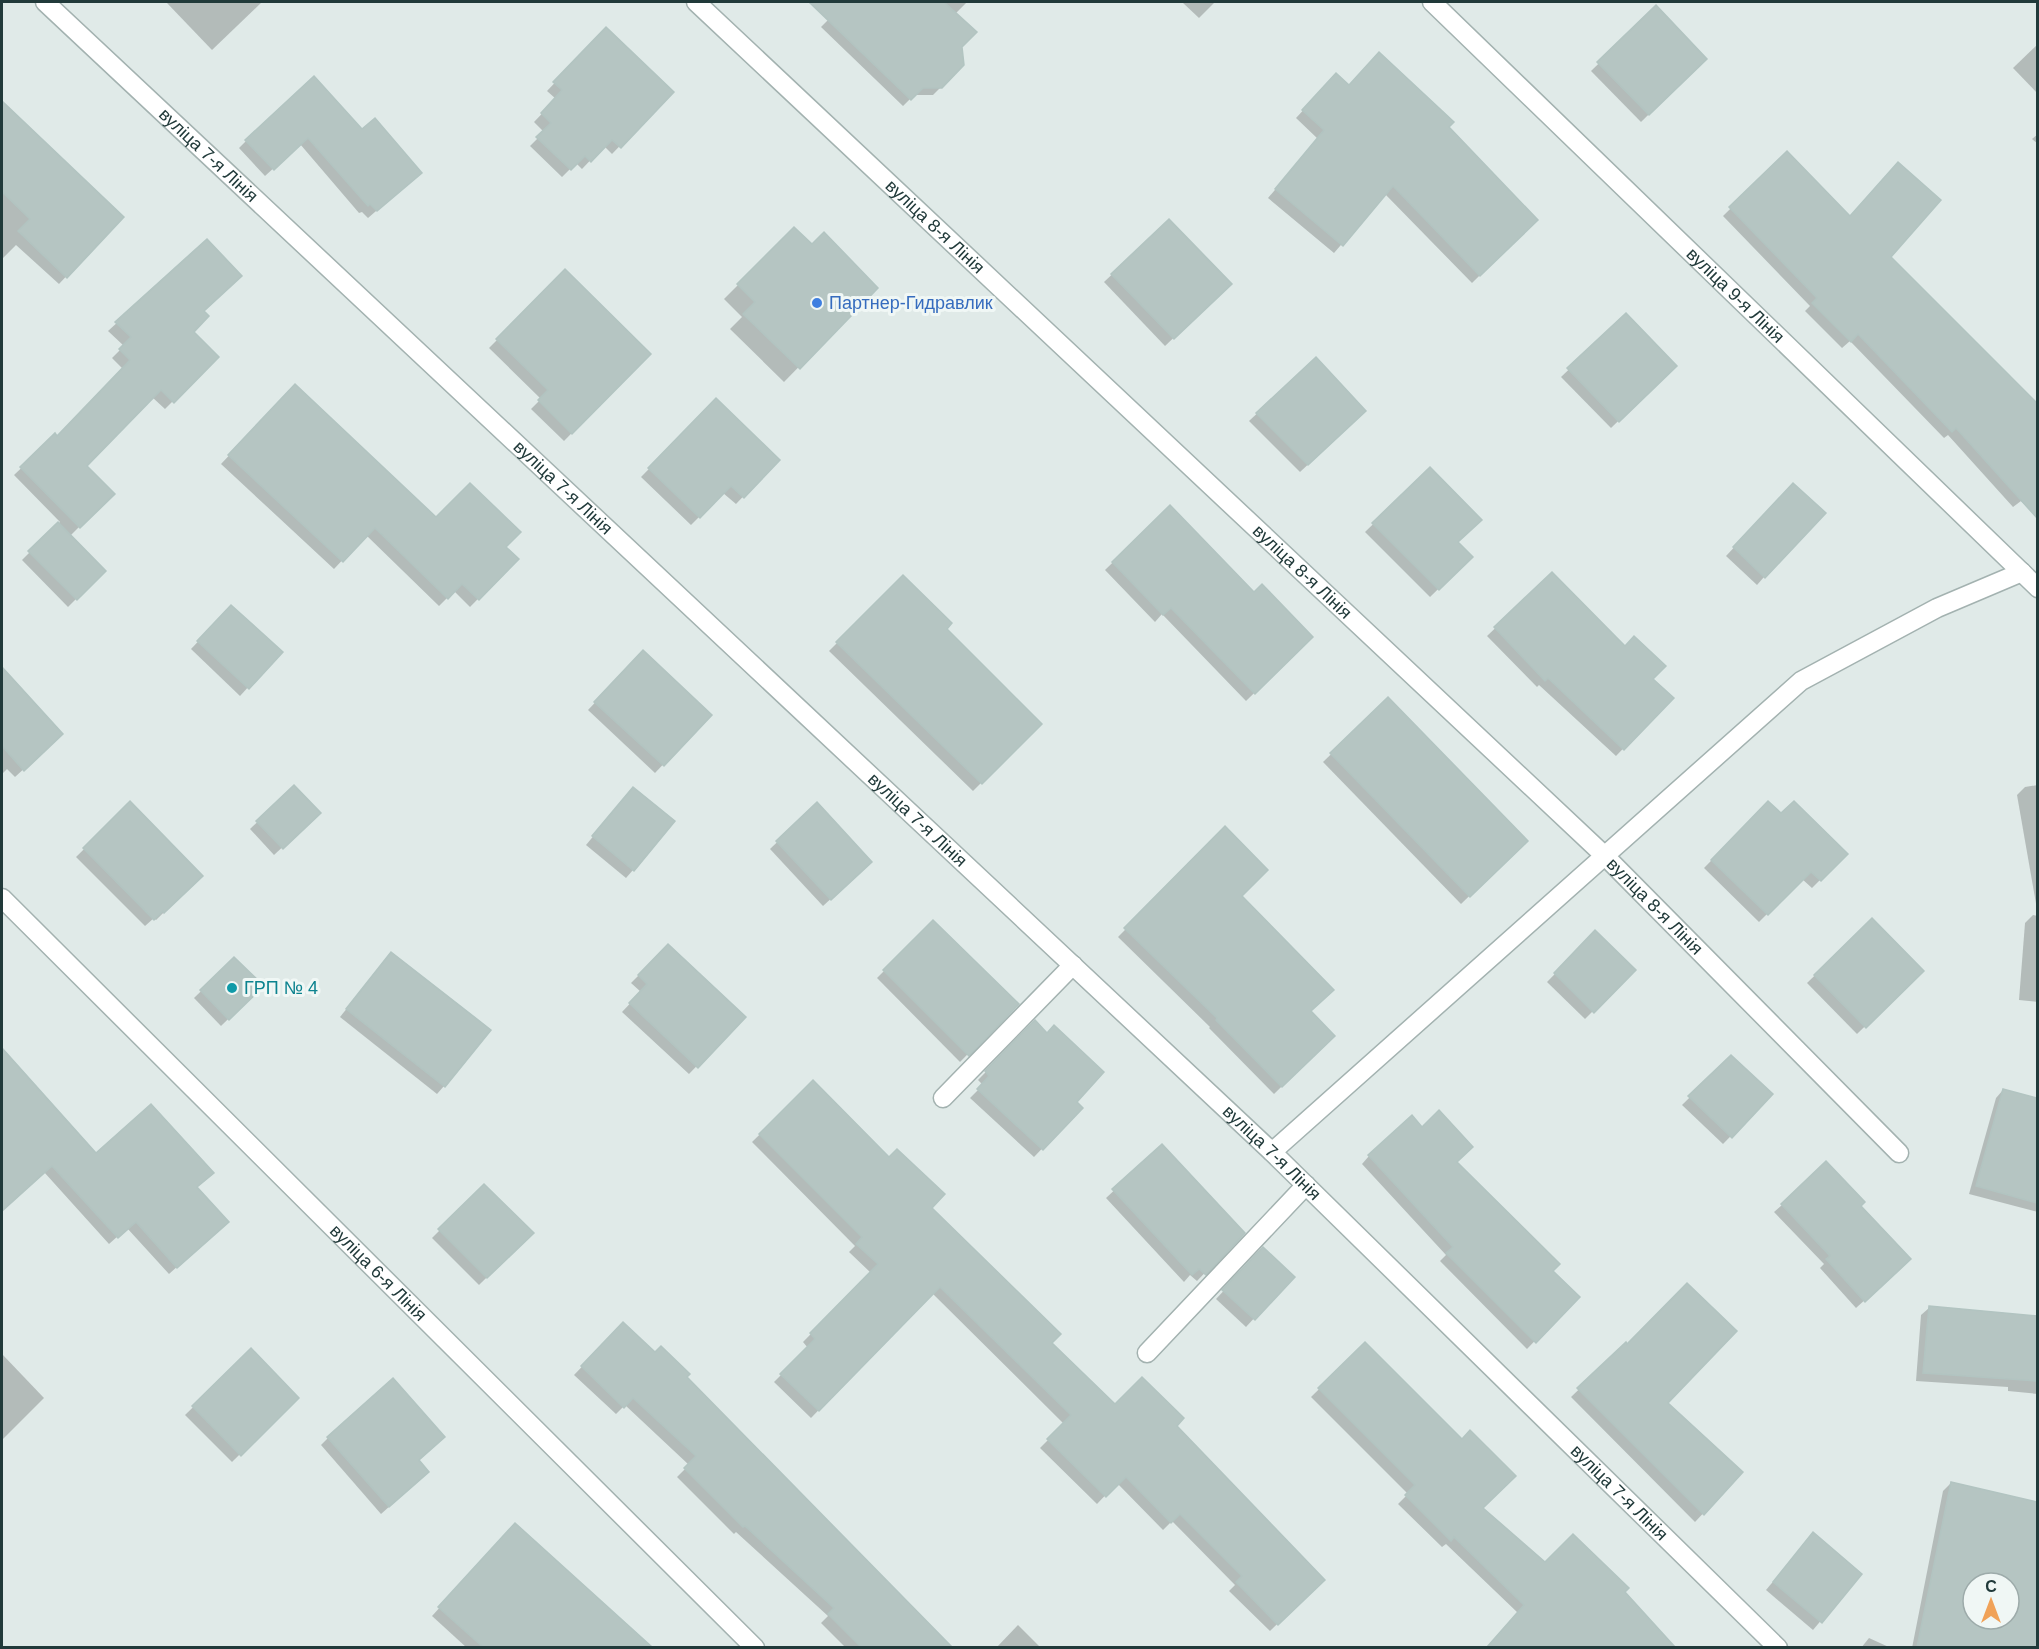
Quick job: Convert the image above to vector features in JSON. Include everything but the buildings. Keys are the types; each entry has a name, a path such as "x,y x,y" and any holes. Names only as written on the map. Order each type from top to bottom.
{"street":[{"name":"вуліца 7-я Лінія","path":"45,2 1272,1152 1778,1647"},
{"name":"вуліца 8-я Лінія","path":"696,2 1606,857 1899,1153"},
{"name":"вуліца 9-я Лінія","path":"1432,2 2037,588"},
{"path":"1272,1152 1801,681 1937,608 2022,572"},
{"name":"вуліца 6-я Лінія","path":"2,898 755,1647"},
{"path":"943,1098 1073,965"},
{"path":"1147,1353 1306,1185"}],"place":[{"name":"Партнер-Гидравлик","path":"817,303"},
{"name":"ГРП № 4","path":"232,988"}]}
